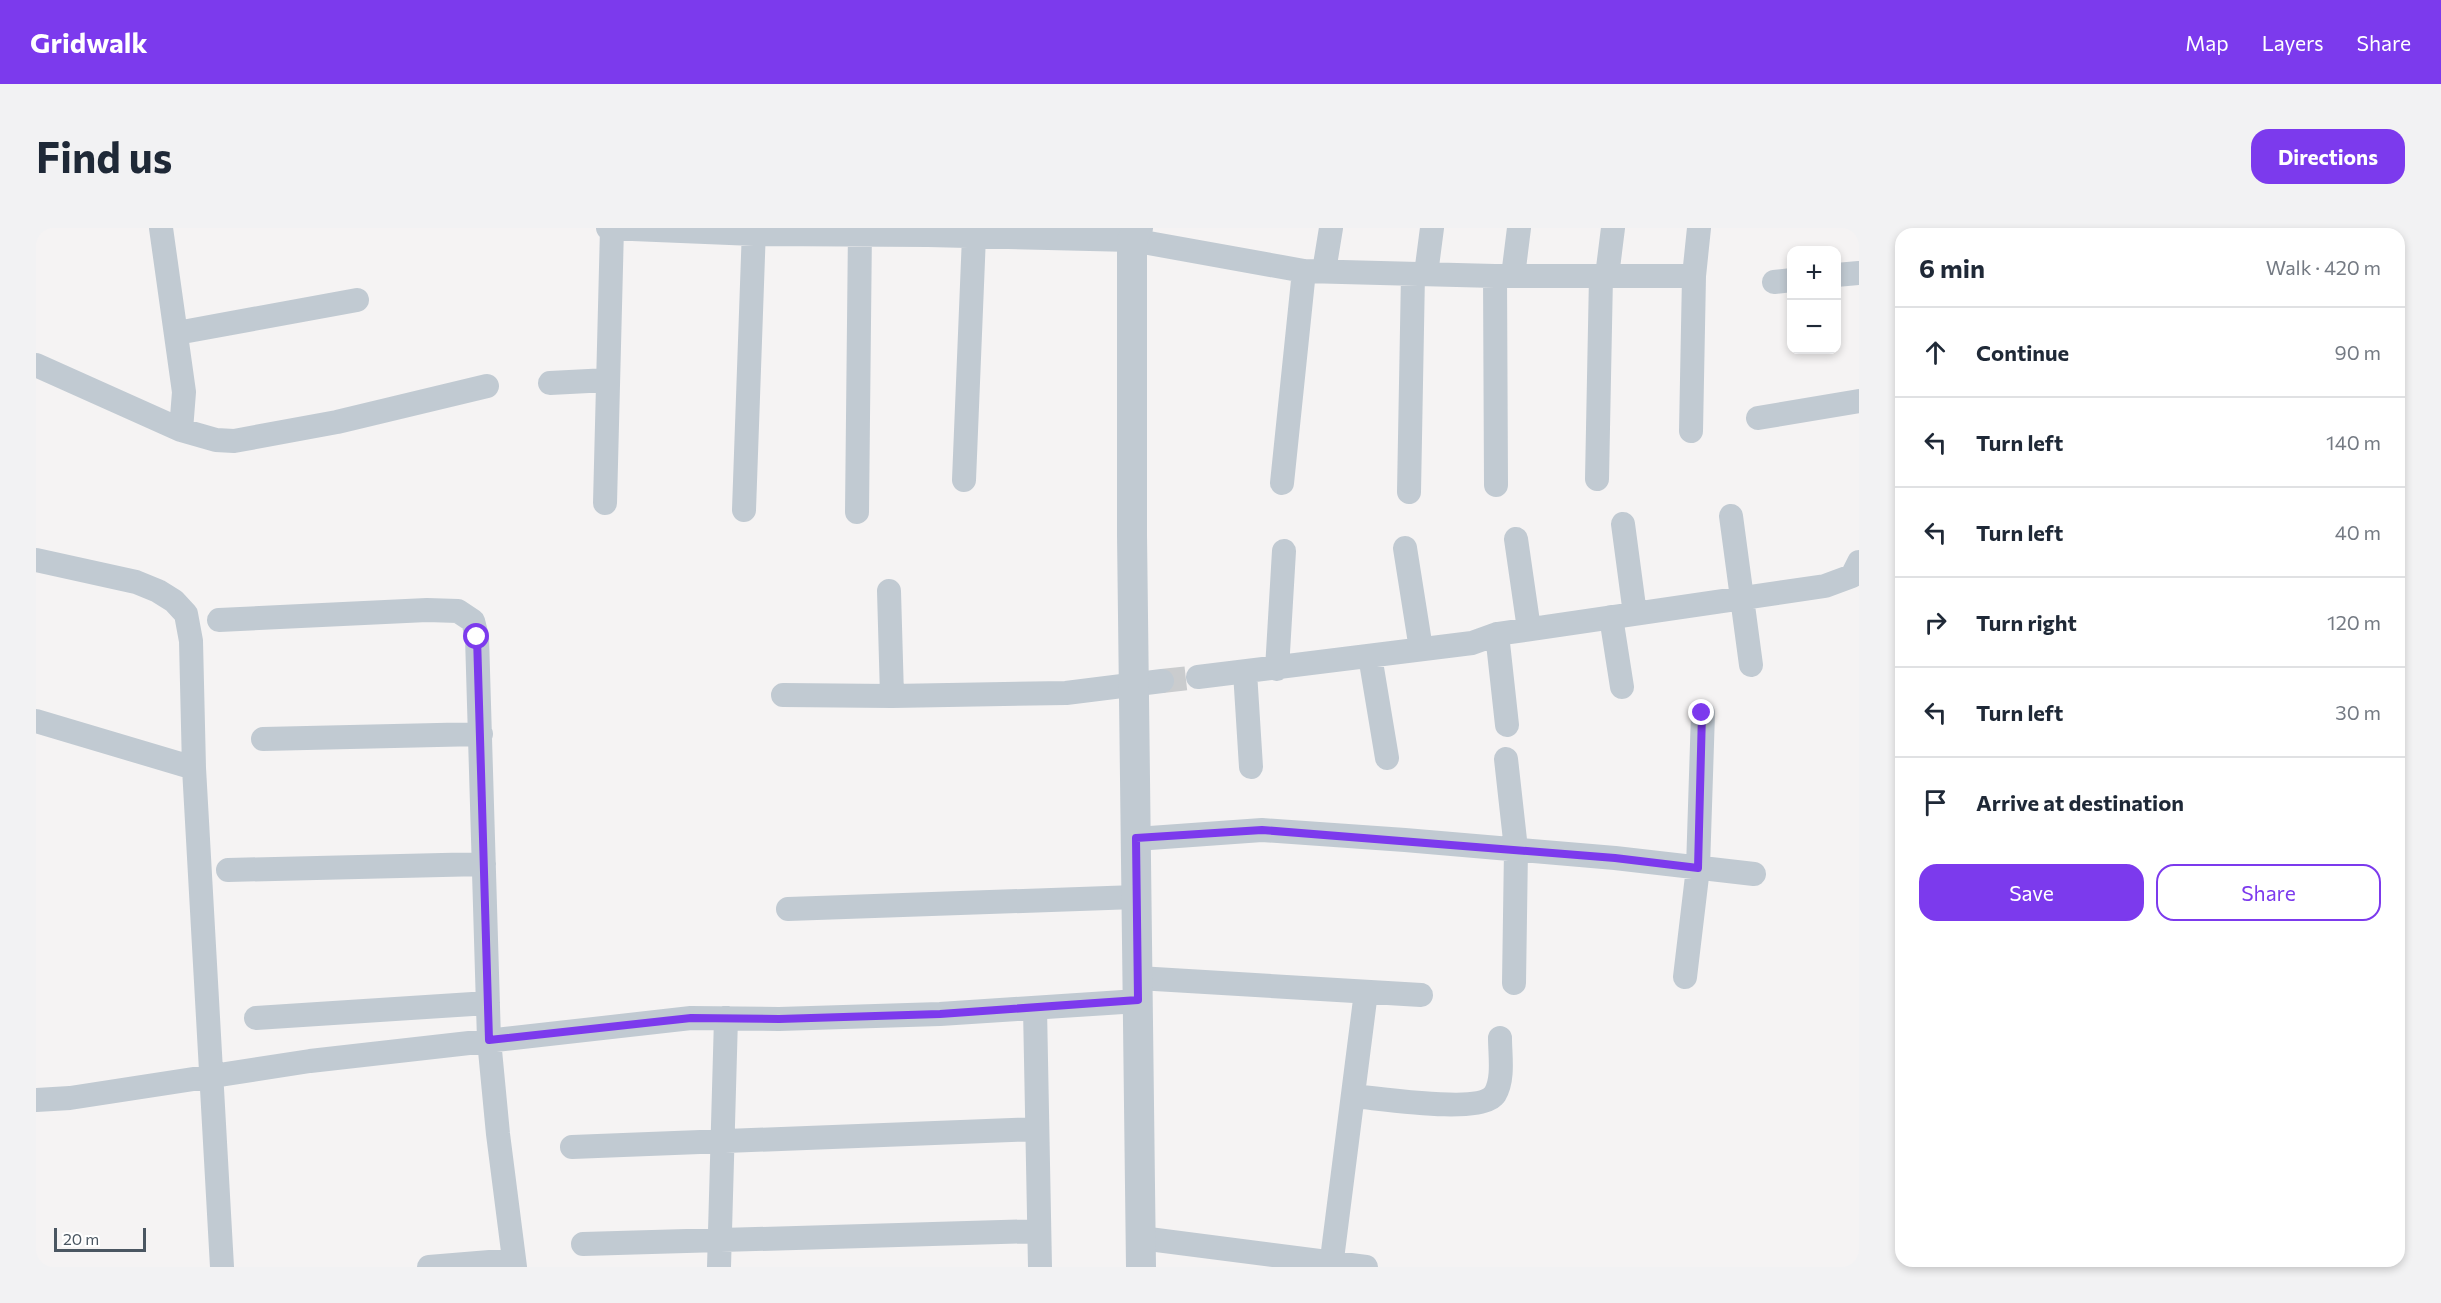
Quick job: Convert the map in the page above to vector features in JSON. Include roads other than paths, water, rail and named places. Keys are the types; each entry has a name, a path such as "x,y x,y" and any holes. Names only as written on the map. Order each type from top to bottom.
{"street":[{"path":"161,228 184,393 181,430"},
{"path":"605,503 608,380 618,228 1135,234 1314,271 1504,276 1694,276"},
{"path":"1282,483 1314,271 1331,228"},
{"path":"1409,492 1419,274 1432,228"},
{"path":"1496,485 1504,276 1520,228"},
{"path":"1597,479 1604,276 1613,228"},
{"path":"1690,431 1694,276 1699,228"},
{"path":"744,510 754,231"},
{"path":"857,512 860,232"},
{"path":"962,233 964,480"},
{"path":"1135,234 1148,683 1136,838 1141,1253 1366,1267"},
{"path":"1841,275 1859,273"},
{"path":"177,333 357,300"},
{"path":"36,365 181,430 216,440 234,441 338,422 487,386"},
{"path":"550,383 608,380"},
{"path":"1758,418 1859,401"},
{"path":"1731,516 1751,665"},
{"path":"1623,524 1635,614"},
{"path":"1516,539 1529,629"},
{"path":"1405,548 1421,650"},
{"path":"1277,669 1284,551"},
{"path":"36,560 136,582 174,601 186,614 191,641 194,768 222,1267"},
{"path":"1198,677 1472,643 1497,634 1825,586 1852,576 1859,562"},
{"path":"889,591 892,696"},
{"path":"219,620 427,610 458,611 473,621 477,637 481,734 489,1040 514,1263 429,1267"},
{"path":"1611,618 1622,687"},
{"path":"1497,634 1508,725"},
{"path":"1370,656 1387,758"},
{"path":"1245,672 1251,767"},
{"path":"783,695 1066,693 1148,683"},
{"path":"1685,977 1698,868 1702,713"},
{"path":"36,721 194,768"},
{"path":"263,739 481,734"},
{"path":"1506,759 1516,849 1514,983"},
{"path":"1136,838 1262,830 1516,849 1754,874"},
{"path":"228,870 484,864"},
{"path":"788,909 1136,897"},
{"path":"36,1100 70,1098 211,1075 489,1040 691,1018 940,1014 1035,1008 1138,989 1366,992 1421,995"},
{"path":"1331,1265 1366,992"},
{"path":"256,1018 488,1003"},
{"path":"1035,1008 1040,1267"},
{"path":"719,1267 726,1018"},
{"path":"1353,1096 1457,1106 1489,1100 1498,1085 1500,1038"},
{"path":"572,1147 1037,1129"},
{"path":"583,1244 1039,1231"}],"tunnel":[{"path":"1162,681 1198,677"}]}
